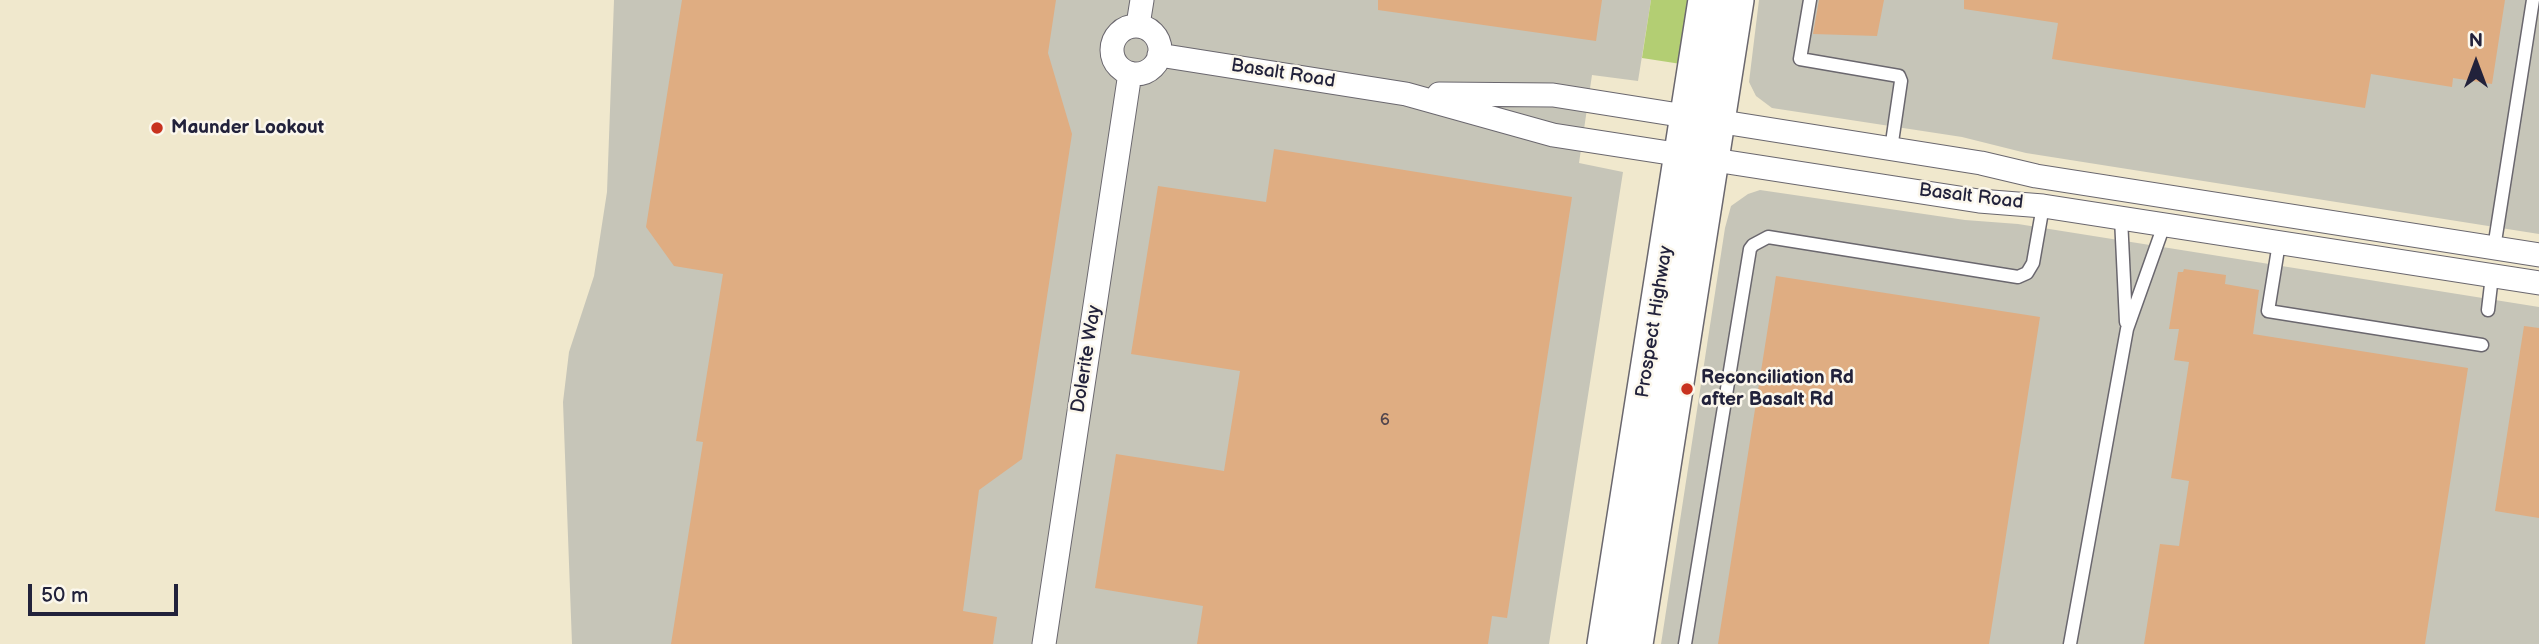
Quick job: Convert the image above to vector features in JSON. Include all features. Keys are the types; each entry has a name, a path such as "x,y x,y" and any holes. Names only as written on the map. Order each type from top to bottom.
{"main road":[{"name":"Prospect Highway","path":"1702,119 1705,0"},
{"name":"Prospect Highway","path":"1604,644 1702,119 1737,0"},
{"name":"Prospect Highway","path":"1636,644 1696,157"}],"street":[{"path":"1138,25 1142,0"},
{"path":"1138,25 1153,32 1160,47 1159,55 1152,68 1130,74 1116,65 1111,50 1112,41 1122,29 1138,25"},
{"name":"Basalt Road","path":"1159,55 1406,93 1553,135 1979,201 2043,206 2539,283"},
{"name":"Dolerite Way","path":"1044,644 1130,74"},
{"name":"Basalt Road","path":"1406,93 1553,95 1981,163 2036,176 2152,195 2539,255"},
{"path":"2152,195 2155,224"}],"lane":[{"path":"1810,0 1800,59 1899,76 1901,81 1891,149"},
{"path":"2494,248 2533,0"},
{"path":"1685,644 1750,249 1768,237 2018,277 2027,273 2033,263 2043,206"},
{"path":"2120,218 2127,329"},
{"path":"2070,644 2127,329 2155,224"},
{"path":"2279,243 2268,311 2482,345"},
{"path":"2488,310 2492,276"}],"shaded area":[{"path":"614,0 1651,0 1638,81 1592,75 1579,163 1623,172 1549,644 572,644 563,402 569,352 594,276 607,192"},
{"path":"1759,0 2539,0 2539,234 2026,153 1962,137 1772,108 1756,96 1749,82"},
{"path":"1760,190 1965,220 2018,224 2539,307 2539,644 1661,644 1725,228 1731,206 1748,194"}],"green space":[{"path":"1651,0 1691,0 1681,64 1642,58"}],"building":[{"path":"682,0 1056,0 1048,53 1072,134 1022,459 979,490 963,611 997,617 993,644 671,644 703,442 696,441 723,274 674,266 646,227"},
{"path":"1378,0 1602,0 1596,41 1378,10"},
{"path":"1819,0 1884,0 1877,36 1813,34"},
{"path":"1964,0 2505,0 2492,84 2453,78 2452,87 2371,74 2365,108 2052,59 2058,23 1964,9"},
{"path":"1274,149 1572,197 1507,618 1492,616 1488,644 1197,644 1203,606 1095,588 1116,454 1224,471 1240,371 1131,354 1158,186 1266,202"},
{"path":"2184,269 2226,275 2225,284 2259,290 2253,334 2468,368 2425,644 2144,644 2160,544 2179,546 2189,481 2171,478 2189,362 2174,360 2179,329 2169,329 2178,272 2183,272"},
{"path":"1776,276 2040,317 1989,644 1718,644"},
{"path":"2524,326 2539,328 2539,518 2495,511"}],"place":[{"name":"Maunder Lookout","path":"157,128"},
{"name":"Reconciliation Rd after Basalt Rd","path":"1687,389"}]}
